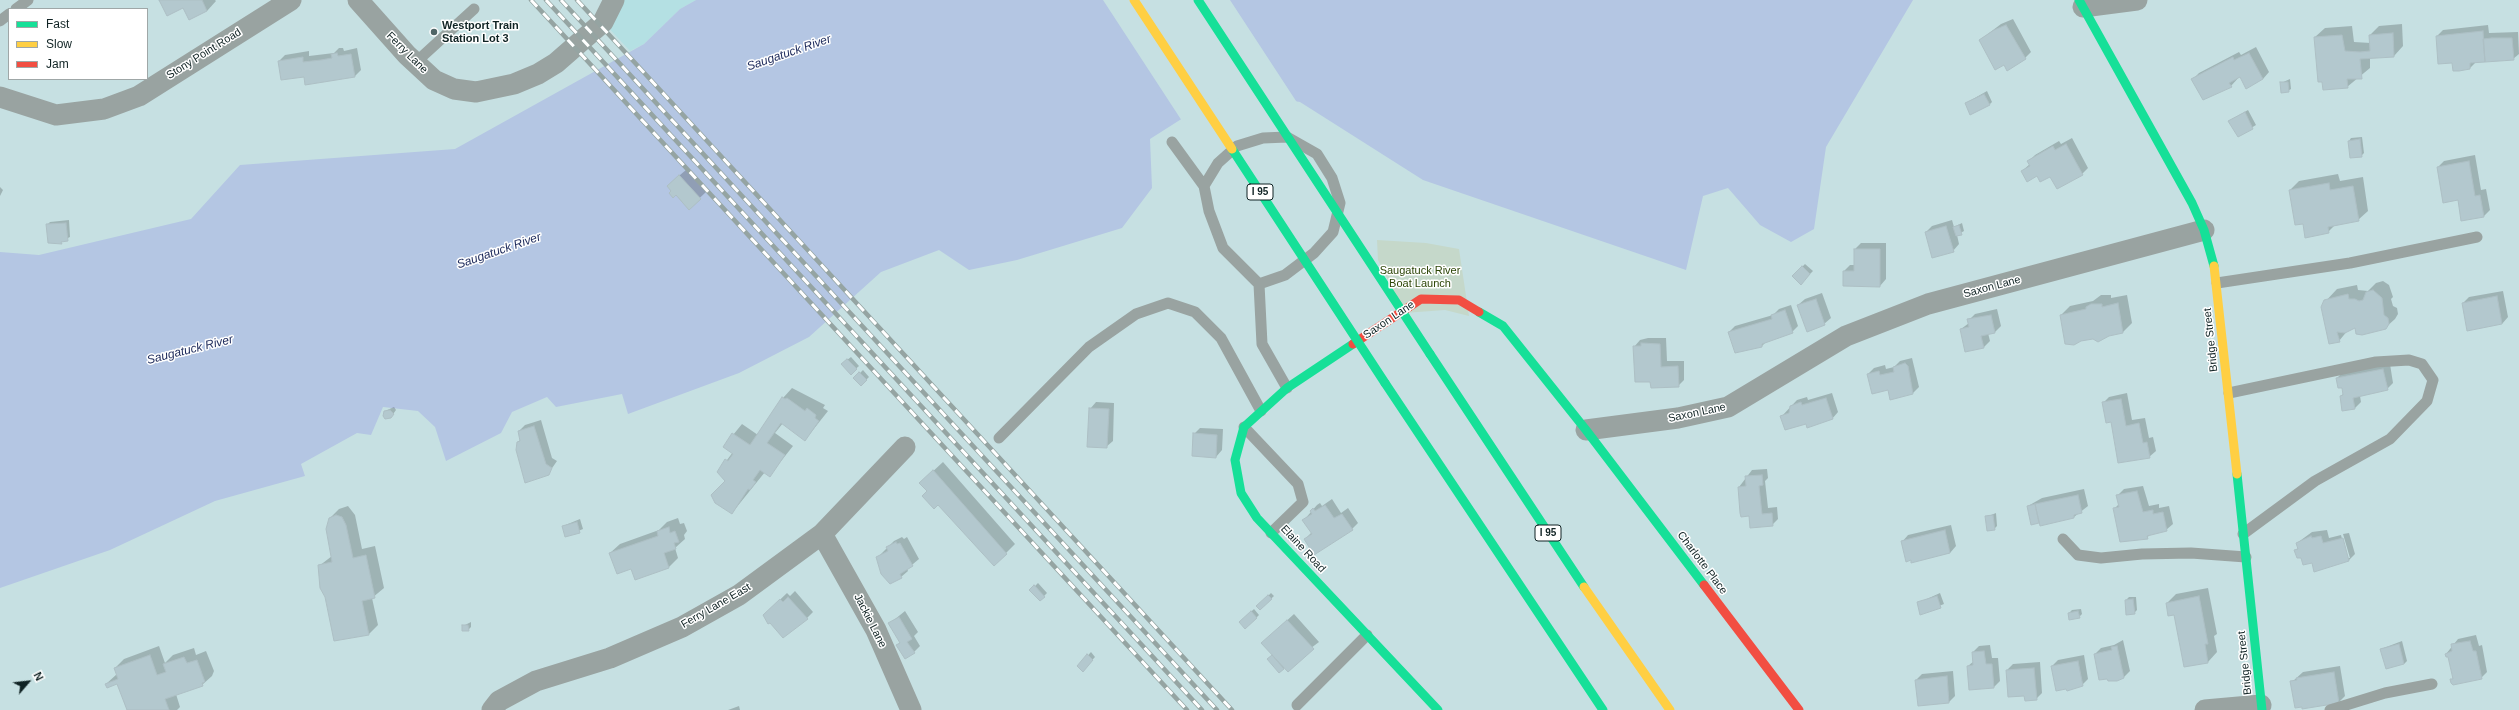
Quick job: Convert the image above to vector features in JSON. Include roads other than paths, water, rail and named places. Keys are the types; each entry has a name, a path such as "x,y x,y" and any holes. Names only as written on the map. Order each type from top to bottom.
{"main road":[{"name":"I 95","path":"1134,0 1385,383 1603,710"},
{"name":"I 95","path":"1198,0 1585,588 1670,710"},
{"name":"Bridge Street","path":"2081,3 2192,203 2204,230 2215,269 2261,707"},
{"name":"Saxon Lane","path":"1287,388 1421,299 1459,300 1503,326 1586,430"},
{"path":"1244,427 1287,388"},
{"name":"Elaine Road","path":"1244,427 1236,460 1241,493 1257,518 1438,710"},
{"name":"Charlotte Place","path":"1586,430 1799,710"}],"street":[{"name":"Stony Point Road","path":"0,97 56,115 104,109 138,96 291,0"},
{"name":"Ferry Lane","path":"358,0 415,63 444,85 476,92 514,84 556,63 603,22 614,0"},
{"path":"2081,3 2137,0"},
{"name":"Saxon Lane","path":"1586,430 1678,418 1728,407 1846,336 1928,304 2204,230"},
{"name":"Ferry Lane East","path":"492,710 500,701 536,681 610,658 682,627 739,595 822,534 905,447"},
{"name":"Jackie Lane","path":"822,534 876,630 911,710"},
{"path":"2205,710 2261,707"}],"lane":[{"path":"17,8 28,0"},
{"path":"415,63 474,9"},
{"path":"0,21 8,15"},
{"path":"1204,186 1218,163 1237,146 1263,138 1287,137 1316,154 1332,178 1340,202 1333,232 1314,253 1285,275 1259,284"},
{"path":"1172,142 1204,186 1209,211 1223,248 1259,284 1262,344 1287,388"},
{"path":"2217,283 2350,263 2477,237"},
{"path":"999,438 1089,347 1136,314 1168,303 1195,312 1221,338 1261,411"},
{"path":"2229,393 2376,362 2409,360 2422,364 2433,380 2427,401 2390,439 2315,481 2243,534"},
{"path":"1244,427 1298,484 1303,502 1271,533"},
{"path":"2063,539 2078,555 2101,558 2142,554 2191,552 2246,557"},
{"path":"1297,705 1367,634"},
{"path":"2330,710 2385,693 2432,684"}],"water":[{"name":"Saugatuck River","path":"696,0 1913,0 1826,147 1814,229 1791,242 1760,225 1728,188 1703,196 1686,270 1423,180 1300,102 1227,90 1150,139 1152,188 1122,228 1017,260 969,270 939,250 881,272 809,337 739,373 628,414 622,394 556,407 547,397 512,412 501,433 446,461 435,427 418,411 383,407 371,435 357,433 301,464 305,476 215,501 110,550 0,588 0,252 39,255 191,219 240,165 455,149 644,44 680,9"}],"railway":[{"path":"531,0 1187,710"},
{"path":"546,0 1202,710"},
{"path":"561,0 1217,710"},
{"path":"577,0 1232,710"}],"place":[{"name":"Westport Train Station Lot 3","path":"434,32"}],"park label":[{"name":"Saugatuck River Boat Launch","path":"1420,277"}]}
